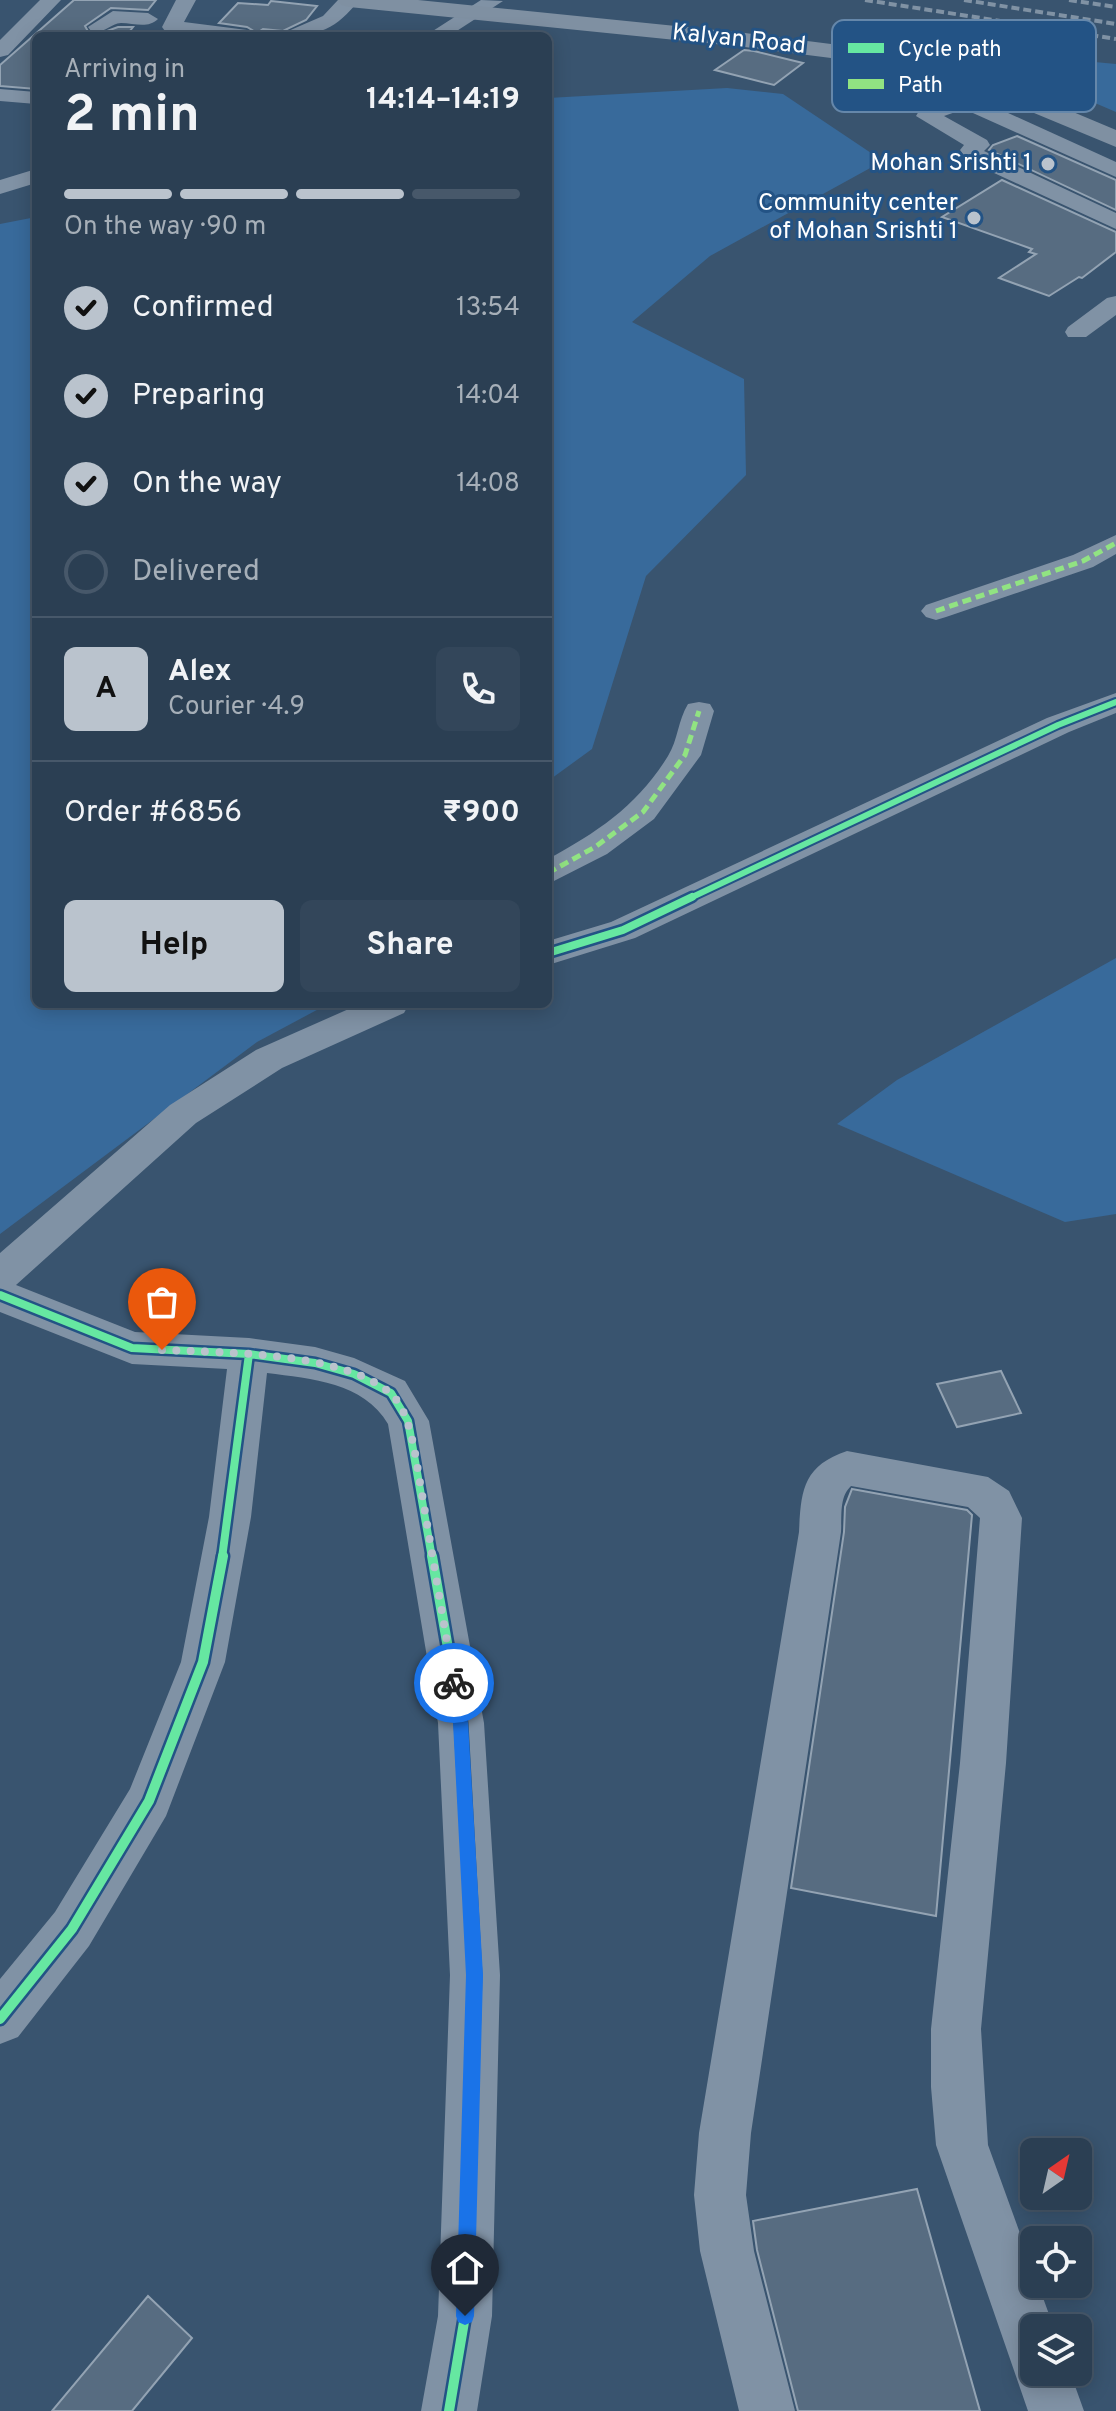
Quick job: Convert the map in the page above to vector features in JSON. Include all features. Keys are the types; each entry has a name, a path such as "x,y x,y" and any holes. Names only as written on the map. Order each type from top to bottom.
{"main road":[{"name":"Kalyan Road","path":"349,0 484,4 832,50"},
{"name":"Kalyan Road","path":"1051,112 1116,139"},
{"name":"Kalyan Road","path":"1085,112 1116,125"}],"street":[{"path":"0,50 51,0"},
{"path":"186,0 172,24 175,29 206,32"},
{"path":"302,32 330,20 349,0"},
{"path":"441,32 484,4"},
{"path":"98,27 113,17 148,19"},
{"path":"0,50 24,53"},
{"path":"0,95 32,98"},
{"path":"936,112 927,116 979,145 971,150 976,156 1116,222"},
{"path":"987,112 1116,170"},
{"path":"1048,139 1081,125"},
{"path":"0,187 32,177"},
{"path":"1077,332 1116,303"},
{"path":"936,611 1083,561 1116,543"},
{"path":"552,952 623,930 1058,725 1116,702"},
{"path":"552,871 595,847 643,812 685,755 699,711"},
{"path":"0,1276 183,1114 269,1059 383,1008"},
{"path":"0,1295 132,1348 249,1354 315,1363 354,1374 391,1393 408,1421 461,1723 475,1975 465,2316 449,2411"},
{"path":"0,2019 72,1929 149,1801 203,1662 230,1517 249,1354"},
{"path":"767,2411 727,2251 720,2195 725,2133 820,1532 823,1487 831,1474 847,1468 973,1490 987,1495 997,1505 1001,1518 983,1763 956,2029 957,2087 962,2145 1022,2314"},
{"path":"1047,2386 1056,2411"}],"shaded area":[{"path":"1096,62 1116,64 1116,112 1096,103"},
{"path":"727,88 783,94 883,161 710,256 632,322 744,379 746,475 646,576 592,749 552,778 552,98"},
{"path":"32,218 32,1008 321,1008 257,1042 0,1234 0,224"},
{"path":"1116,958 1116,1214 1065,1222 837,1124 897,1080"}],"building":[{"path":"74,0 156,0 148,10 111,8 85,26 88,32 38,32"},
{"path":"271,1 317,6 306,20 283,31 263,29 255,32 247,27 219,23 238,3 268,5"},
{"path":"118,27 133,27 129,32 104,32"},
{"path":"32,37 32,89 0,86 0,65"},
{"path":"744,50 803,63 774,85 715,70"},
{"path":"1017,136 1116,180 1116,210 989,150 993,145"},
{"path":"1002,180 1116,232 1116,252 1082,278 1049,296 999,278 1036,254 1029,252 1032,249 942,217"},
{"path":"1001,1371 1021,1413 957,1427 937,1384"},
{"path":"852,1489 967,1510 972,1515 936,1916 791,1888 844,1532 845,1507"},
{"path":"917,2189 980,2411 798,2411 757,2250 753,2221"},
{"path":"148,2296 192,2338 132,2411 52,2411"}],"railway":[{"path":"865,0 994,20"},
{"path":"964,0 1091,20"},
{"path":"1069,0 1116,7"},
{"path":"1096,21 1116,24"},
{"path":"1096,36 1116,39"}],"marked path":[{"path":"936,611 1083,561 1116,543"},
{"path":"552,871 595,847 643,812 685,755 699,711"}],"cycle path":[{"path":"552,952 623,930 1058,725 1116,702"},
{"path":"0,1295 132,1348 249,1354 315,1363 354,1374 391,1393 408,1421 461,1723 475,1975 465,2316 449,2411"},
{"path":"0,2019 72,1929 149,1801 203,1662 230,1517 249,1354"}],"way so far":[{"path":"162,1350 249,1354 315,1363 354,1374 391,1393 408,1421 415,1453 454,1683"}],"place":[{"name":"Mohan Srishti 1","path":"1048,164"},
{"name":"Community center of Mohan Srishti 1","path":"974,218"}],"route":[{"path":"454,1683 461,1723 475,1975 465,2316"}]}
